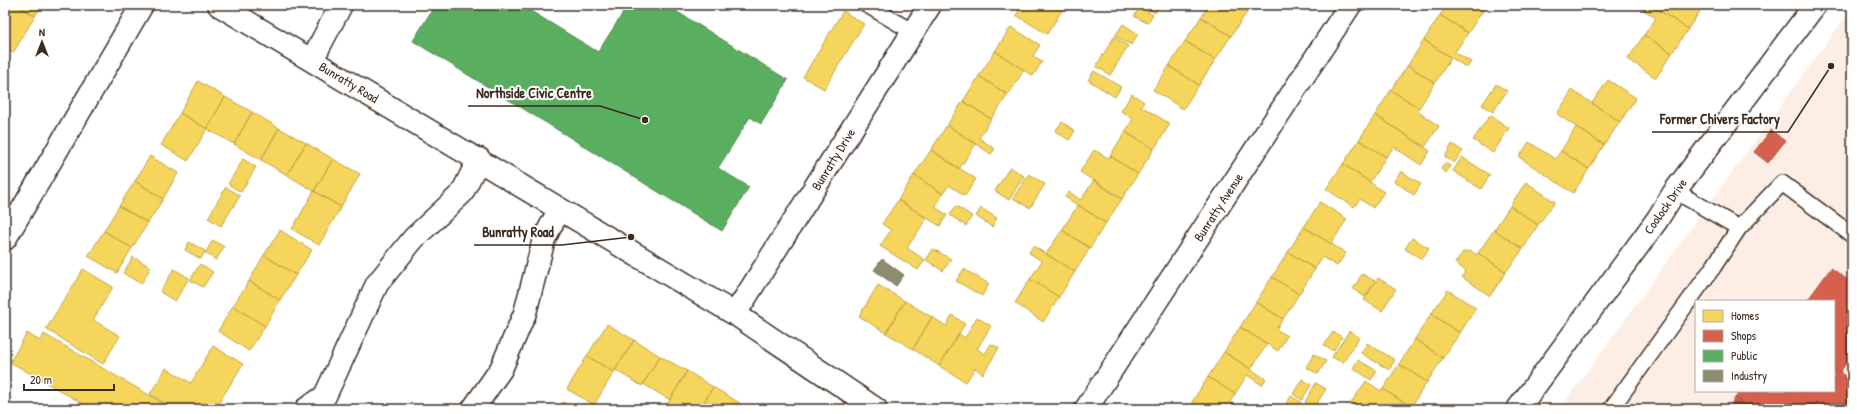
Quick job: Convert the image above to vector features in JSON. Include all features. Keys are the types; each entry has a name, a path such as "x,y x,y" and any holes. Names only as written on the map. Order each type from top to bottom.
{"street":[{"path":"5,239 142,5"},
{"name":"Bunratty Road","path":"219,5 479,159 559,210 735,314 875,409"},
{"path":"312,60 341,5"},
{"name":"Bunratty Drive","path":"735,314 930,5"},
{"name":"Bunratty Avenue","path":"1086,409 1350,5"},
{"name":"Coolock Drive","path":"1518,409 1657,220 1675,191 1815,5"},
{"path":"306,409 325,396 377,284 414,238 462,193 479,159"},
{"path":"474,409 501,369 525,314 544,239 559,210"}],"lane":[{"path":"867,5 913,32"},
{"path":"1610,409 1714,266 1739,228 1782,184 1852,235"},
{"path":"1675,191 1739,228"}],"shaded area":[{"path":"1852,8 1852,409 1560,409 1767,124"}],"building: Homes":[{"path":"5,5 17,5 35,16 13,53 5,49"},
{"path":"17,5 42,5 35,16"},
{"path":"1023,5 1055,5 1063,9 1047,34 1016,15"},
{"path":"1142,5 1159,5 1155,13"},
{"path":"1209,5 1235,5 1247,12 1231,36 1201,17"},
{"path":"1235,5 1251,5 1247,12"},
{"path":"1447,5 1478,5 1484,9 1468,33 1440,15"},
{"path":"1647,5 1651,5 1688,29 1672,53 1644,35 1656,18 1644,10"},
{"path":"1662,5 1704,5 1688,29 1660,11 1664,6"},
{"path":"1140,7 1153,15 1147,23 1134,16"},
{"path":"843,11 864,24 824,89 803,77"},
{"path":"1440,15 1468,33 1455,52 1471,62 1467,68 1424,40"},
{"path":"1201,17 1231,36 1215,60 1185,41"},
{"path":"1123,24 1138,34 1131,45 1115,36"},
{"path":"1011,27 1040,45 1033,56 1042,62 1033,76 995,51"},
{"path":"1644,35 1672,53 1656,78 1628,59"},
{"path":"1114,37 1128,46 1110,75 1096,66"},
{"path":"1424,40 1451,58 1435,83 1408,65"},
{"path":"1185,41 1215,60 1199,85 1169,66"},
{"path":"995,51 1024,70 1008,95 979,76"},
{"path":"1408,65 1435,83 1419,108 1391,90"},
{"path":"1169,66 1199,85 1183,109 1153,90"},
{"path":"1094,71 1121,87 1115,97 1088,80"},
{"path":"979,76 1008,95 991,119 963,101"},
{"path":"1608,80 1636,98 1620,122 1592,103"},
{"path":"198,81 225,97 207,129 180,113"},
{"path":"1496,84 1507,91 1493,112 1482,105"},
{"path":"1391,90 1419,108 1417,111 1439,126 1425,147 1375,115"},
{"path":"1572,90 1620,122 1604,145 1557,114"},
{"path":"1132,94 1144,102 1141,106 1170,124 1154,149 1125,132 1133,119 1121,111"},
{"path":"225,97 252,112 234,144 207,129"},
{"path":"963,101 991,119 979,138 995,149 991,154 947,125"},
{"path":"252,112 279,128 261,160 234,144"},
{"path":"180,113 207,129 188,161 161,145"},
{"path":"1375,115 1430,151 1421,165 1394,147 1386,157 1359,140"},
{"path":"1490,115 1509,128 1493,153 1473,140"},
{"path":"1062,122 1075,131 1069,140 1055,131"},
{"path":"947,125 976,144 959,169 931,150"},
{"path":"1576,127 1604,145 1589,169 1561,151"},
{"path":"279,128 306,143 287,175 261,160"},
{"path":"1125,132 1154,149 1138,174 1110,156"},
{"path":"1359,140 1386,157 1370,182 1343,164"},
{"path":"1529,142 1555,159 1561,151 1589,169 1573,193 1519,157"},
{"path":"306,143 333,159 314,191 287,175"},
{"path":"1452,144 1463,151 1454,163 1445,157"},
{"path":"931,150 976,179 965,196 949,185 943,194 914,175"},
{"path":"1094,150 1108,158 1110,156 1138,174 1122,199 1080,172"},
{"path":"150,156 178,173 163,199 135,181"},
{"path":"1462,157 1490,175 1481,189 1453,171"},
{"path":"243,159 256,167 241,192 228,184"},
{"path":"333,159 360,174 341,207 314,191"},
{"path":"1445,163 1450,166 1446,173 1441,169"},
{"path":"1343,164 1384,192 1373,208 1360,199 1354,207 1326,189"},
{"path":"1010,167 1024,176 1009,200 995,191"},
{"path":"1401,171 1421,184 1414,195 1394,181"},
{"path":"1029,174 1045,184 1030,208 1013,198"},
{"path":"914,175 943,194 935,207 947,215 940,226 898,200"},
{"path":"1094,180 1122,199 1106,223 1065,197 1069,192 1081,200"},
{"path":"135,181 163,199 148,223 119,206"},
{"path":"1526,182 1555,202 1538,225 1510,206"},
{"path":"226,187 240,196 221,226 208,218"},
{"path":"314,191 341,207 319,245 292,229"},
{"path":"898,200 927,218 907,248 925,260 918,270 880,246 891,230 882,224"},
{"path":"1320,202 1347,219 1331,244 1304,227"},
{"path":"1078,205 1106,223 1090,248 1062,230"},
{"path":"119,206 148,223 132,248 104,231"},
{"path":"956,206 972,216 966,226 950,215"},
{"path":"1510,206 1538,225 1523,249 1494,230"},
{"path":"981,208 997,218 992,227 976,216"},
{"path":"1304,227 1346,253 1337,266 1322,257 1315,269 1288,252"},
{"path":"280,230 312,250 296,275 264,255"},
{"path":"1062,230 1090,248 1075,272 1046,254"},
{"path":"1494,230 1523,249 1506,272 1478,253"},
{"path":"104,231 132,248 117,273 88,256"},
{"path":"1412,238 1429,248 1422,259 1405,249"},
{"path":"213,240 224,247 216,260 205,253"},
{"path":"189,242 205,251 201,259 185,250"},
{"path":"1033,246 1075,272 1059,297 1030,279 1042,261 1029,253"},
{"path":"933,249 951,259 943,271 926,260"},
{"path":"1471,251 1477,255 1478,253 1506,272 1490,296 1462,277 1466,271 1455,263 1463,252"},
{"path":"1288,252 1315,269 1299,294 1272,277"},
{"path":"264,255 296,275 280,300 249,281"},
{"path":"133,257 151,267 141,284 123,273"},
{"path":"200,264 213,272 203,287 190,280"},
{"path":"83,269 113,287 93,320 120,336 103,364 46,329"},
{"path":"174,269 189,278 175,301 160,292"},
{"path":"964,269 989,284 982,296 956,281"},
{"path":"1362,274 1375,281 1365,297 1353,289"},
{"path":"1272,277 1299,294 1283,319 1256,302"},
{"path":"1378,278 1396,289 1382,311 1364,300"},
{"path":"1030,279 1059,297 1043,322 1015,303"},
{"path":"249,281 280,300 265,326 233,306"},
{"path":"878,285 905,301 886,333 859,316"},
{"path":"1448,290 1476,308 1460,333 1431,314"},
{"path":"905,301 932,317 913,349 886,333"},
{"path":"1256,302 1283,319 1276,329 1287,336 1278,351 1240,327"},
{"path":"233,306 265,326 249,351 218,331"},
{"path":"1431,314 1460,333 1443,358 1415,339"},
{"path":"952,315 965,324 939,366 913,349 932,317 946,326"},
{"path":"977,317 991,326 977,349 985,354 991,344 999,348 983,374 975,368 966,382 939,366 959,334 965,338"},
{"path":"607,324 634,340 614,372 587,356"},
{"path":"1240,327 1267,344 1251,369 1224,352"},
{"path":"1349,331 1359,337 1343,363 1332,357"},
{"path":"1333,332 1342,337 1333,351 1324,345"},
{"path":"27,333 40,341 44,334 173,409 92,409 10,362"},
{"path":"1415,339 1443,358 1427,382 1399,364"},
{"path":"634,340 660,356 642,386 615,370"},
{"path":"1367,343 1395,360 1389,370 1361,353"},
{"path":"213,346 243,364 215,409 174,409 150,394 166,368 191,383"},
{"path":"1224,352 1266,379 1262,385 1247,375 1235,394 1208,377"},
{"path":"1314,354 1326,361 1318,374 1306,367"},
{"path":"587,356 614,372 594,405 567,389"},
{"path":"660,356 687,371 670,400 643,384"},
{"path":"1358,360 1377,371 1371,380 1353,368"},
{"path":"1399,364 1427,382 1411,407 1383,389"},
{"path":"687,371 713,387 700,409 682,409 679,407 678,409 665,408"},
{"path":"1208,377 1235,394 1230,402 1241,409 1203,409 1192,402"},
{"path":"1302,379 1311,385 1302,400 1293,394"},
{"path":"1366,381 1381,391 1383,389 1411,407 1410,409 1360,409 1351,403"},
{"path":"1316,383 1326,389 1314,408 1305,402"},
{"path":"713,387 740,403 736,409 700,409"},
{"path":"1291,396 1301,402 1296,409 1283,409"},
{"path":"563,402 574,409 559,409"}],"building: Shops":[{"path":"1771,130 1785,141 1768,163 1754,152"},
{"path":"1831,268 1852,283 1852,355 1840,372 1835,368 1835,300 1808,300"},
{"path":"1835,369 1852,381 1852,409 1750,409 1735,398 1740,392 1835,392"},
{"path":"1735,398 1750,409 1728,409"}],"building: Public":[{"path":"435,5 521,5 598,52 628,5 666,5 788,80 761,124 750,117 718,168 749,187 722,231 413,41"}],"building: Industry":[{"path":"882,259 904,275 896,286 874,270"}],"place":[{"name":"Former Chivers Factory","path":"1831,66"},
{"name":"Northside Civic Centre","path":"645,120"},
{"name":"Bunratty Road","path":"631,237"}]}
